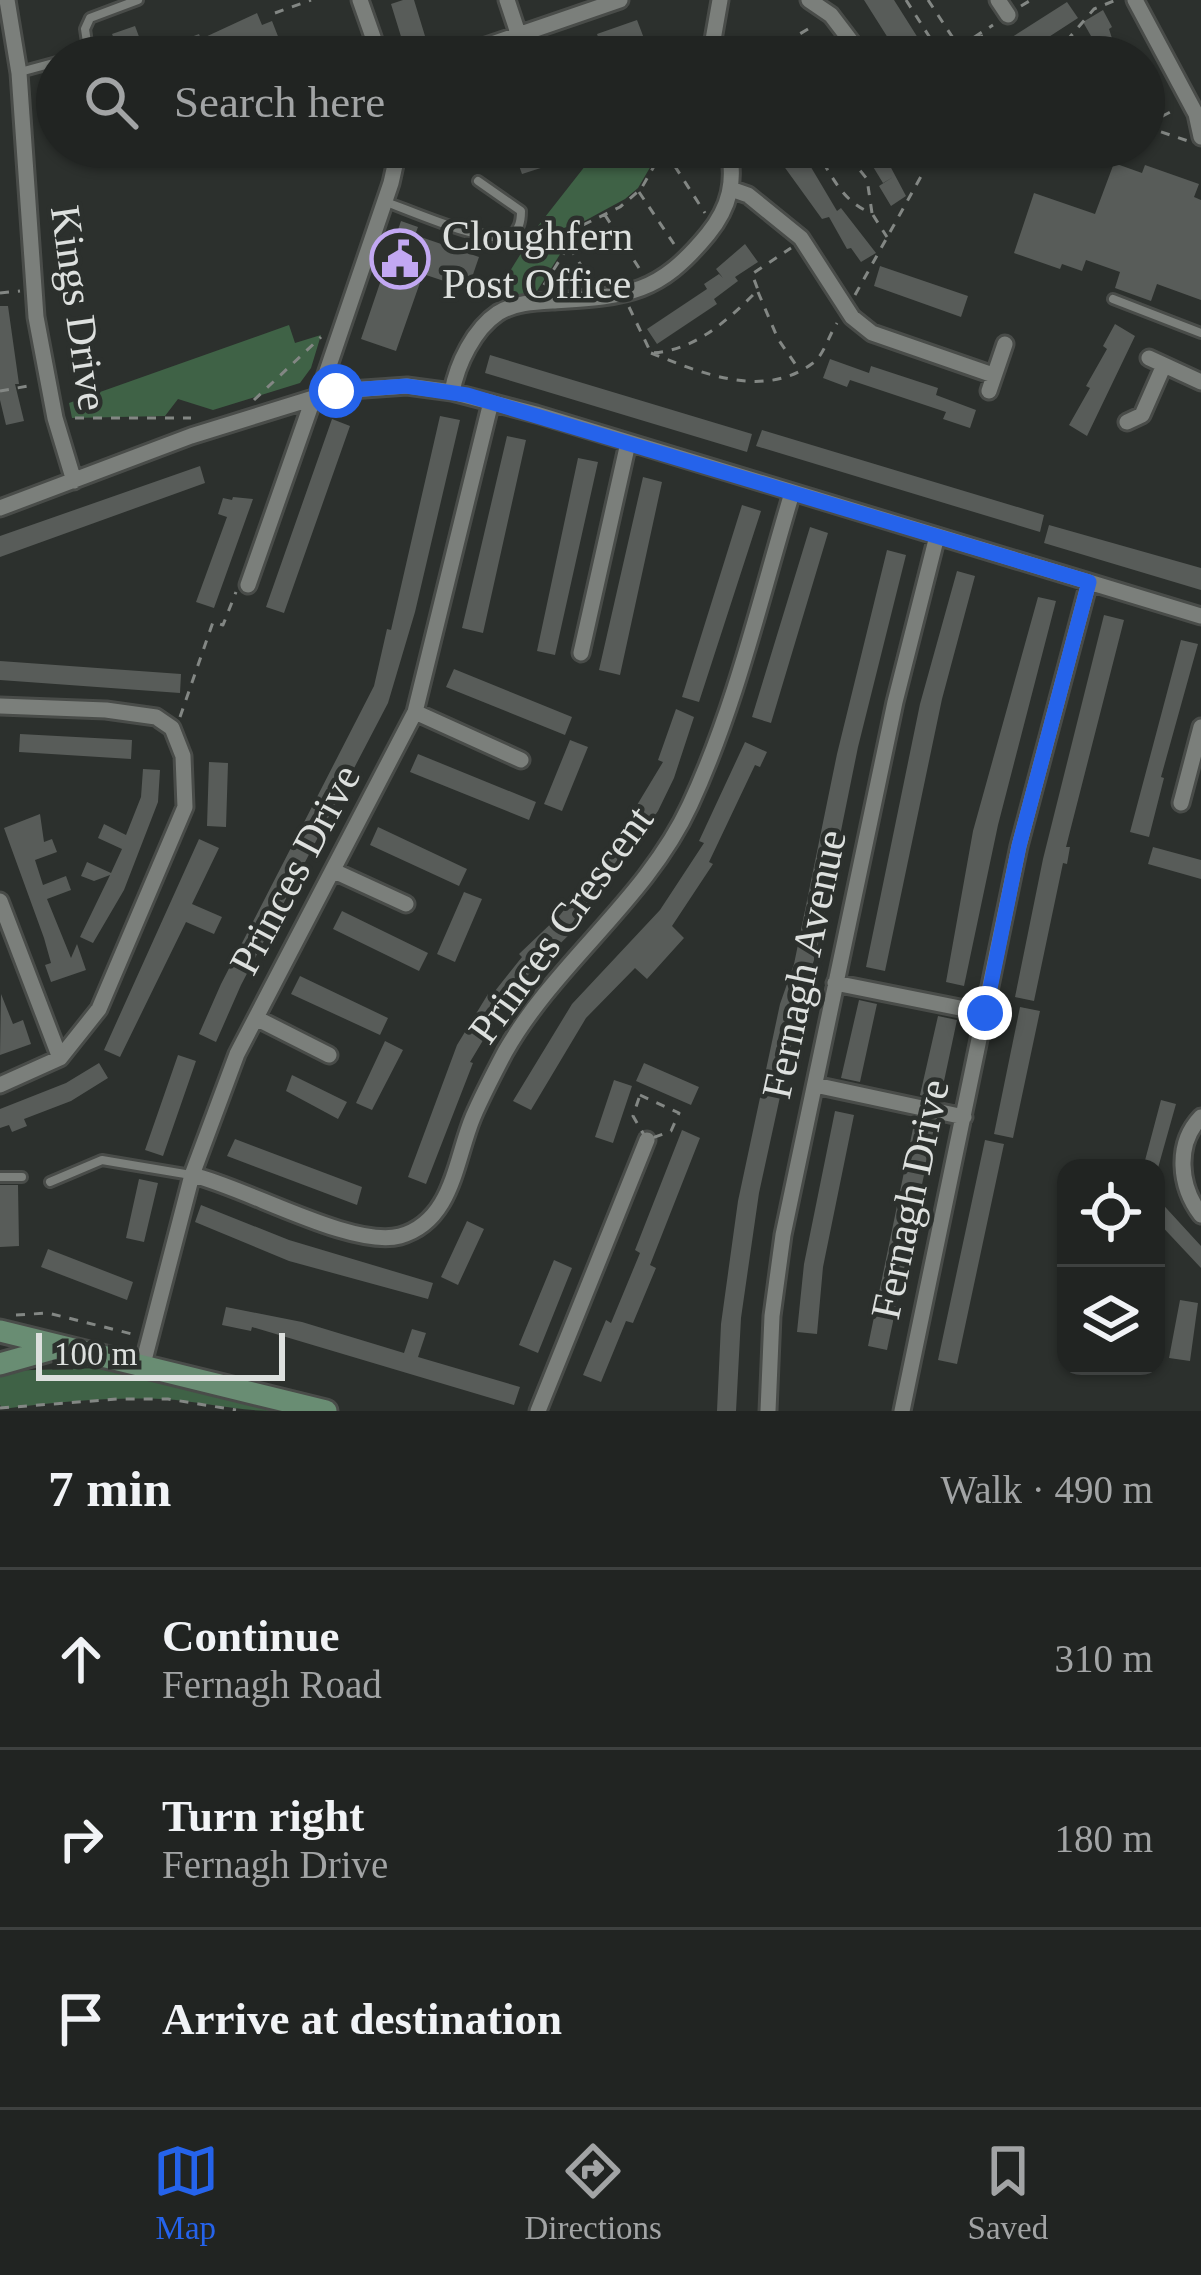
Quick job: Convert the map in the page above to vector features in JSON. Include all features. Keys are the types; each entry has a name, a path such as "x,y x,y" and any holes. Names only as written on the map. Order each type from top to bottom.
{"main road":[{"path":"4,1323 24,1338"},
{"path":"0,1341 24,1338 67,1345 326,1411"},
{"path":"0,1364 67,1345"}],"street":[{"path":"360,0 373,36"},
{"path":"507,0 518,35"},
{"path":"515,36 620,0"},
{"path":"714,36 720,0"},
{"path":"998,0 1008,15"},
{"path":"1135,0 1155,36"},
{"name":"Kings Drive","path":"12,2 31,277 55,418 74,481"},
{"path":"824,6 847,36"},
{"path":"1165,55 1190,101 1201,139"},
{"path":"248,585 394,168"},
{"path":"452,392 464,354 497,313 534,302 625,293 668,278 713,227 731,189 733,168"},
{"path":"731,189 748,195 803,241 848,309 872,333 991,383 1005,344"},
{"path":"1127,422 1142,415 1157,362 1201,382"},
{"path":"0,508 316,394 406,386 491,402 1201,616"},
{"name":"Princes Drive","path":"143,1364 192,1175 237,1054 415,712 491,402"},
{"path":"581,653 628,442"},
{"name":"Princes Crescent","path":"192,1175 367,1235 398,1237 420,1228 436,1213 448,1193 472,1117 505,1052 646,877 690,806 730,697 792,493"},
{"name":"Fernagh Avenue","path":"768,1411 772,1316 783,1235 895,702 937,536"},
{"name":"Fernagh Drive","path":"902,1411 1019,846 1089,582"},
{"path":"0,706 156,717 172,728 183,756 185,807 99,1009 60,1058 0,1085"},
{"path":"415,712 520,760"},
{"path":"1181,803 1201,727"},
{"path":"334,871 406,904"},
{"path":"0,901 60,1058"},
{"path":"836,983 985,1013"},
{"path":"256,1018 329,1055"},
{"path":"815,1085 964,1117"},
{"path":"1201,1117 1191,1127 1183,1151 1184,1177 1192,1204 1201,1215"},
{"path":"538,1411 647,1140"}],"lane":[{"path":"86,36 90,18 138,0"},
{"path":"19,73 36,68"},
{"path":"385,202 484,236 513,235 521,222 520,212 478,181"},
{"path":"1113,299 1201,332"},
{"path":"50,1182 102,1160 192,1175"},
{"path":"0,1177 22,1177"}],"path":[{"path":"275,13 311,0"},
{"path":"906,0 929,36"},
{"path":"928,0 952,36"},
{"path":"1068,36 1094,9 1116,0"},
{"path":"790,36 824,6"},
{"path":"1165,115 1190,101"},
{"path":"1165,134 1182,140 1201,139"},
{"path":"534,302 581,226 620,207 639,191 653,168"},
{"path":"677,168 713,227"},
{"path":"827,168 842,193 858,208 872,213"},
{"path":"857,168 866,179 872,213 887,237"},
{"path":"625,293 651,352 689,368 741,380 778,380 817,361 924,170"},
{"path":"639,191 684,261"},
{"path":"604,213 650,285"},
{"path":"800,370 778,339 752,274 803,241"},
{"path":"568,246 602,297"},
{"path":"651,352 667,352 706,335 758,290"},
{"path":"0,292 22,291"},
{"path":"246,418 255,398 314,341 342,326"},
{"path":"0,391 37,384"},
{"path":"55,418 202,419"},
{"path":"172,728 184,712 213,622 223,625 238,586 248,585"},
{"path":"640,1095 679,1113 670,1131 647,1140 633,1116 640,1095"},
{"path":"4,1323 48,1313 149,1339"},
{"path":"0,1408 168,1399 243,1411"}],"green space":[{"path":"584,168 650,168 625,199 579,224 532,299 509,306 492,300 538,226"},
{"path":"289,325 295,343 321,335 311,368 300,383 213,410 178,399 165,416 72,418 69,403"},
{"path":"102,1368 274,1411 162,1399 3,1409 0,1405 0,1371"}],"building":[{"path":"414,0 425,36 401,36 391,4"},
{"path":"864,0 894,0 917,36 887,36"},
{"path":"1067,2 1078,18 1050,36 1014,36"},
{"path":"1103,10 1111,36 1091,36 1083,22"},
{"path":"257,13 262,25 272,21 278,36 207,36"},
{"path":"637,20 643,36 598,36"},
{"path":"135,26 139,36 112,34"},
{"path":"785,168 811,168 837,211 841,208 876,253 861,262 847,249 829,217 822,219"},
{"path":"874,168 891,168 906,196 891,206 879,186 893,177 883,183"},
{"path":"1112,168 1142,173 1144,168 1154,168 1199,184 1194,197 1201,200 1201,300 1157,284 1151,301 1115,288 1120,272 1086,260 1082,271 1062,264 1060,269 1014,253 1034,193 1095,214"},
{"path":"401,221 418,227 415,235 479,257 468,289 423,274 396,351 361,339"},
{"path":"745,244 758,262 735,277 738,281 714,299 717,304 657,344 647,329 707,289 704,284 719,274 723,278 716,269"},
{"path":"880,266 968,296 961,317 874,286"},
{"path":"0,306 8,306 19,384 15,384 24,421 6,425 0,400"},
{"path":"1115,324 1135,336 1087,436 1069,425 1090,388 1086,386"},
{"path":"490,355 752,434 747,452 485,373"},
{"path":"830,359 869,373 871,366 938,388 936,395 976,410 970,428 943,419 946,412 850,380 847,387 823,378"},
{"path":"440,416 460,420 415,612 388,703 216,1042 199,1034 221,984 374,686"},
{"path":"332,419 350,426 284,613 266,607"},
{"path":"762,430 1044,515 1040,532 756,446"},
{"path":"507,436 526,440 483,633 462,628"},
{"path":"578,458 598,462 555,655 537,651"},
{"path":"200,466 205,483 0,557 0,536"},
{"path":"643,477 662,482 620,675 599,670"},
{"path":"223,498 253,499 214,608 196,602 227,517 218,514"},
{"path":"742,505 761,511 699,702 682,697"},
{"path":"1049,525 1201,568 1201,590 1044,543"},
{"path":"810,527 828,533 771,723 752,717"},
{"path":"887,550 906,555 858,747 816,954 802,996 759,1193 741,1318 736,1411 717,1411 721,1324 738,1201"},
{"path":"957,571 975,576 942,699 885,971 866,967 920,704"},
{"path":"1038,597 1056,601 998,825 964,986 946,982 973,831"},
{"path":"1104,615 1124,620 1066,847 1070,847 1067,864 1063,863 1034,1001 1015,997 1043,859"},
{"path":"1181,640 1198,644 1149,837 1130,832"},
{"path":"0,661 181,674 180,693 0,680"},
{"path":"454,669 572,717 565,735 446,687"},
{"path":"676,709 694,717 658,811 576,928 528,975 497,1017 470,1062 426,1184 408,1177 457,1045 488,994 522,957 519,954 560,915 605,858 663,762 658,760"},
{"path":"20,734 132,740 131,759 19,752"},
{"path":"570,740 588,747 562,811 544,804"},
{"path":"745,742 767,752 760,767 755,765 709,862 713,864 672,926 684,938 647,979 635,968 586,1018 531,1110 513,1101 572,1004 660,910 704,843 699,841"},
{"path":"418,754 536,802 529,820 410,772"},
{"path":"209,762 228,763 226,827 207,826"},
{"path":"143,769 160,770 158,802 124,890 93,943 80,937 110,875 94,881 81,876 87,862 111,873 122,849 98,838 104,824 126,835 141,797"},
{"path":"40,814 44,842 52,839 57,852 35,860 43,885 66,876 71,890 47,899 71,958 77,944 86,970 51,982 44,938 4,828"},
{"path":"378,827 467,869 459,886 370,845"},
{"path":"199,839 219,848 192,904 222,917 214,934 186,922 120,1057 104,1050"},
{"path":"1153,847 1201,860 1201,879 1148,864"},
{"path":"464,892 482,899 455,962 437,954"},
{"path":"342,911 428,953 419,971 333,929"},
{"path":"300,976 388,1018 380,1035 291,994"},
{"path":"1,994 13,1024 23,1020 31,1044 0,1055"},
{"path":"859,1000 877,1004 860,1082 841,1078"},
{"path":"1020,1007 1040,1011 1013,1138 994,1134"},
{"path":"938,1016 957,1020 940,1100 920,1095"},
{"path":"385,1041 403,1050 372,1110 356,1103"},
{"path":"178,1055 196,1061 163,1156 145,1150"},
{"path":"99,1063 108,1078 71,1101 24,1119 27,1126 12,1132 9,1125 0,1128 0,1109 66,1083"},
{"path":"644,1063 699,1087 691,1105 636,1081"},
{"path":"292,1075 347,1102 338,1119 286,1091"},
{"path":"614,1080 632,1086 613,1143 595,1137"},
{"path":"1161,1100 1176,1104 1161,1159 1145,1159"},
{"path":"835,1111 854,1115 823,1267 817,1334 797,1332 804,1264"},
{"path":"915,1119 935,1123 887,1350 868,1346"},
{"path":"682,1130 700,1138 650,1265 656,1268 633,1323 626,1321 601,1382 583,1375 640,1253 635,1250"},
{"path":"235,1139 362,1187 357,1205 227,1156"},
{"path":"985,1140 1004,1144 957,1364 938,1360"},
{"path":"139,1179 158,1183 144,1242 126,1238"},
{"path":"0,1185 18,1185 19,1246 0,1247"},
{"path":"201,1205 289,1240 433,1283 428,1299 289,1261 195,1222"},
{"path":"1165,1207 1201,1246 1201,1268 1165,1230"},
{"path":"467,1221 484,1229 458,1285 441,1277"},
{"path":"48,1249 133,1282 127,1300 41,1267"},
{"path":"554,1260 572,1268 538,1353 519,1345"},
{"path":"1180,1300 1198,1303 1190,1361 1169,1358"},
{"path":"226,1307 302,1322 404,1353 412,1329 426,1333 418,1357 520,1387 514,1405 252,1327 251,1331 222,1325"}],"place":[{"name":"Cloughfern Post Office","path":"400,259"}],"route":[{"path":"336,391 406,386 467,395 1089,582 1019,846 985,1013"}]}
